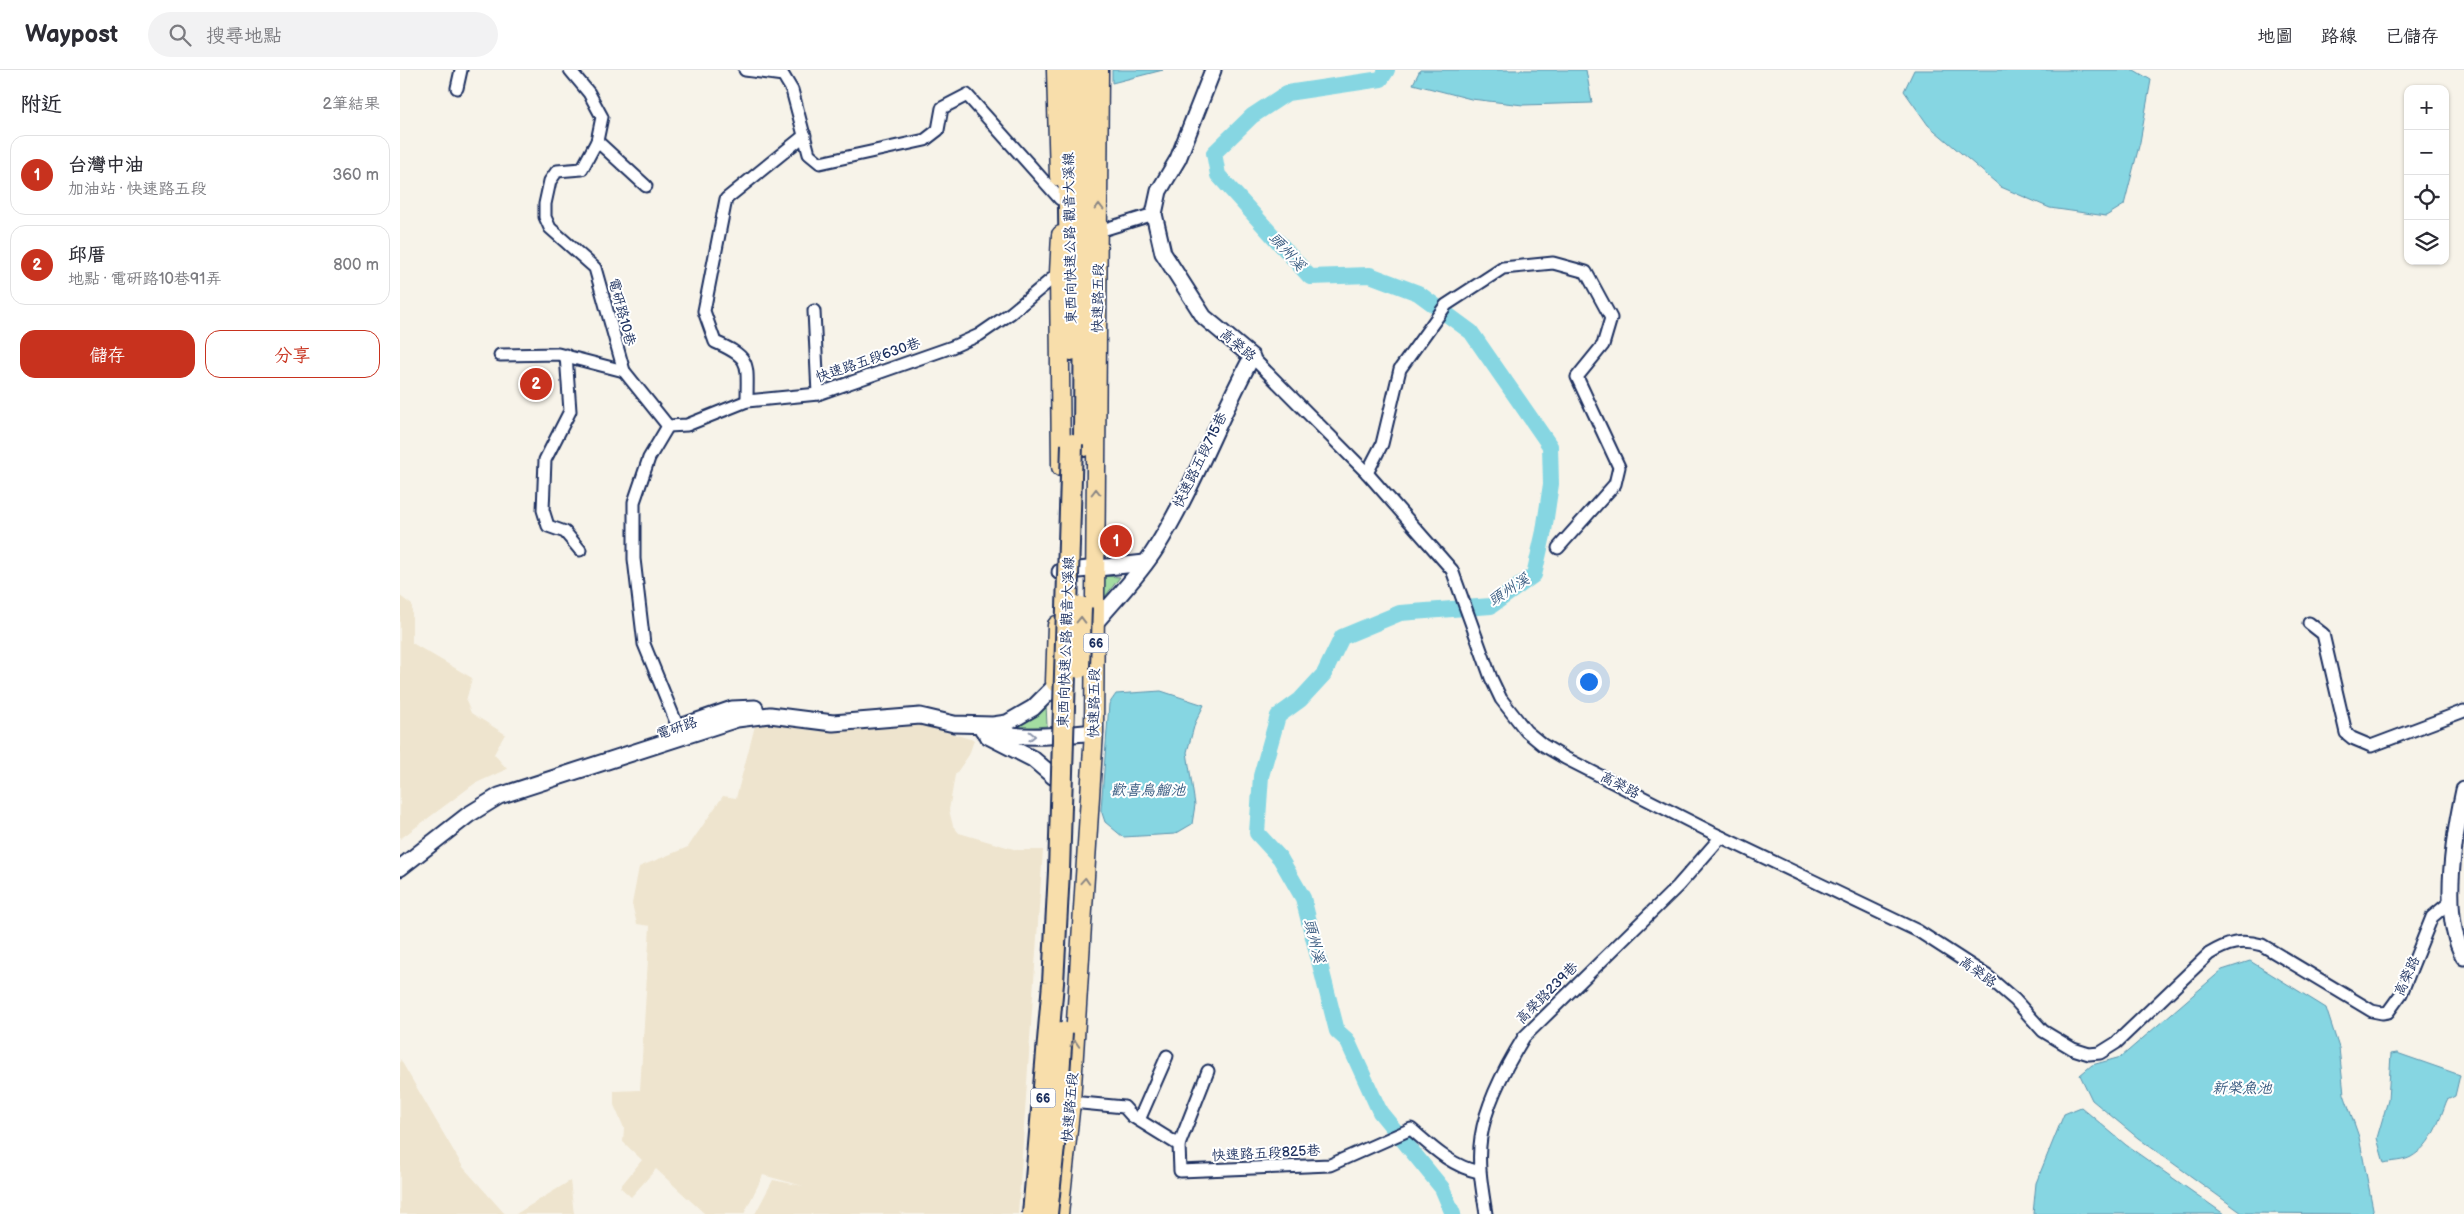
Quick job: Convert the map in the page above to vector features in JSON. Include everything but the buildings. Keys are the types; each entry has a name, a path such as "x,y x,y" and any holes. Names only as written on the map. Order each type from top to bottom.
{"highway":[{"path":"1057,130 1063,70"},
{"name":"東西向快速公路 觀音大溪線","path":"1033,1214 1053,983 1066,642 1072,379 1068,70"},
{"name":"東西向快速公路 觀音大溪線","path":"1047,1214 1054,1146 1065,983 1080,638 1086,70"},
{"path":"1090,70 1099,139"}],"main road":[{"name":"66","path":"1025,1214 1044,974 1056,736 1055,686 1060,572 1062,436 1059,273 1060,198 1056,70"},
{"name":"快速路五段","path":"1059,1214 1071,1102 1094,732 1099,70"}],"street":[{"path":"457,88 461,70"},
{"name":"電研路10巷","path":"570,70 589,93 602,117 596,141 582,169 557,171 550,181 545,217 550,228 595,268 624,371 668,426"},
{"path":"745,70 783,75 792,90 809,154 820,163 925,140 938,130 942,108 967,95 1060,198"},
{"name":"高榮路","path":"1213,70 1178,158 1159,191 1154,214 1163,252 1204,317 1252,356 1367,473 1452,570 1491,678 1501,698 1512,716 1543,745 1721,837 1918,931 1986,975 2052,1037 2089,1054 2100,1053 2116,1043 2209,954 2226,944 2248,941 2262,945 2372,1011 2388,1012 2401,994 2432,917 2450,902"},
{"path":"747,401 747,366 737,352 715,342 704,311 726,199 805,135"},
{"path":"596,141 646,186"},
{"path":"1099,232 1154,214"},
{"path":"1367,473 1382,444 1400,369 1446,305 1503,268 1553,263 1586,272 1611,318 1603,345 1577,377 1619,466 1616,484 1558,548"},
{"name":"快速路五段630巷","path":"668,426 687,425 747,401 818,394 952,348 979,335 1011,313 1059,273"},
{"path":"814,310 818,394"},
{"path":"500,355 534,353 566,355 624,371"},
{"path":"566,355 570,411 545,460 543,510 548,526 565,532 580,550"},
{"name":"快速路五段715巷","path":"1096,622 1156,548 1188,487 1231,394 1252,356"},
{"path":"668,426 649,458 634,502 634,559 644,644 680,732"},
{"path":"1060,572 1145,563"},
{"path":"2309,623 2324,634 2346,733 2352,738 2371,746 2464,711"},
{"name":"電研路","path":"973,725 1007,723 1034,708 1055,686"},
{"name":"電研路","path":"400,868 468,815 499,796 680,732 732,709 773,707 832,714 927,707 1002,735 1056,736 1094,732"},
{"path":"973,725 1033,759 1054,777"},
{"name":"電研路","path":"400,857 464,807 492,791 680,732"},
{"path":"2464,790 2457,823 2450,902 2451,922 2464,957"},
{"name":"高榮路239巷","path":"1486,1214 1479,1172 1481,1136 1490,1105 1513,1055 1524,1037 1678,886 1721,837"},
{"path":"1139,1120 1167,1056"},
{"path":"1071,1102 1124,1108 1139,1120 1179,1145 1208,1071"},
{"name":"快速路五段825巷","path":"1179,1145 1180,1172 1330,1165 1411,1129 1447,1159 1464,1169 1479,1172"}],"shaded area":[{"path":"400,596 412,605 412,643 472,678 466,701 471,713 505,734 494,754 507,769 474,784 400,839"},
{"path":"756,722 818,731 914,723 974,740 969,755 955,775 949,810 953,826 959,833 1017,850 1043,850 1018,1214 906,1214 899,1212 902,1214 755,1214 773,1180 803,1186 763,1175 744,1214 705,1214 656,1169 631,1197 620,1187 642,1160 623,1142 624,1128 614,1105 614,1091 640,1090 650,926 637,924 632,904 639,867 688,847 723,796 736,798"},
{"path":"400,1059 463,1167 505,1214 400,1214"},
{"path":"570,1181 574,1214 516,1214"}],"green space":[{"path":"1101,576 1120,577 1101,602"},
{"path":"1046,704 1047,726 1001,730"}],"water":[{"path":"1112,70 1163,70 1112,83"},
{"path":"1420,70 1586,70 1592,103 1523,105 1471,99 1413,84"},
{"path":"1914,70 2134,70 2151,80 2140,142 2124,205 2106,216 2050,208 2001,187 1928,125 1904,91"},
{"name":"歡喜烏鰡池","path":"1161,691 1204,705 1195,723 1187,752 1195,805 1192,824 1175,834 1123,837 1105,822 1101,810 1109,704 1116,694"},
{"name":"新榮魚池","path":"2250,961 2326,1008 2339,1048 2344,1094 2359,1137 2374,1214 2242,1213 2138,1138 2092,1100 2080,1075 2092,1065 2121,1057 2222,970"},
{"path":"2397,1053 2460,1075 2455,1096 2447,1100 2434,1132 2424,1146 2411,1157 2384,1163 2377,1138 2388,1100 2391,1054"},
{"path":"2081,1107 2126,1145 2224,1214 2033,1214 2036,1183 2064,1114"}],"waterway":[{"name":"頭州溪","path":"1387,70 1381,79 1287,93 1252,116 1214,153 1218,175 1310,277 1370,275 1418,293 1471,332 1550,446 1551,484 1544,531 1534,575 1491,606 1400,613 1342,637 1324,674 1300,700 1278,716 1261,776 1257,833 1280,858 1303,898 1337,1031 1347,1040 1380,1112 1442,1188 1453,1214"}],"place":[{"name":"邱厝","path":"536,384"},
{"name":"台灣中油","path":"1116,541"}]}
